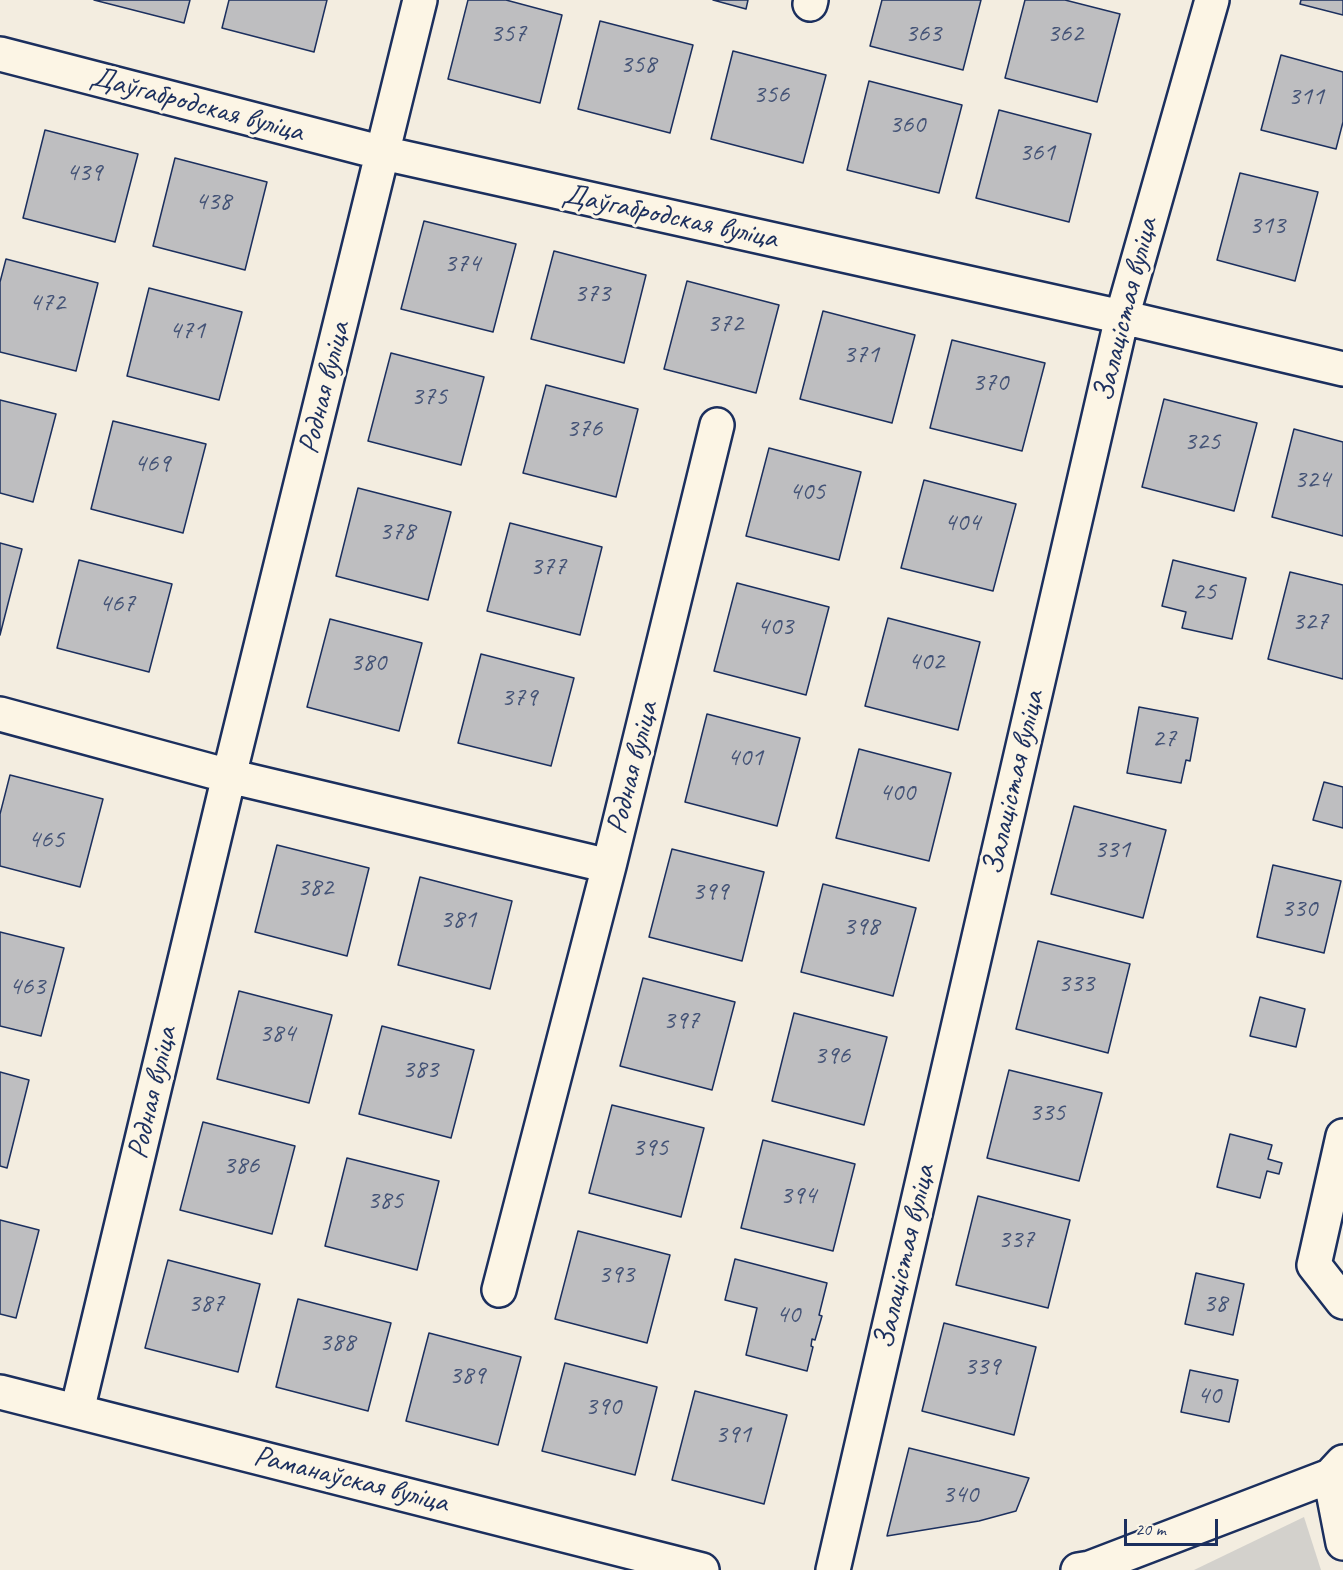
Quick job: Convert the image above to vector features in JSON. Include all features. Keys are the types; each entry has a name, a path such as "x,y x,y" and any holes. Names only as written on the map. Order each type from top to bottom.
{"street":[{"name":"Родная вуліца","path":"77,1411 229,776 420,0"},
{"name":"Залацістая вуліца","path":"833,1570 1122,316 1212,0"},
{"name":"Даўгабродская вуліца","path":"0,54 383,153 1122,316 1343,369"},
{"name":"Родная вуліца","path":"499,1290 609,866 717,425"},
{"name":"Родная вуліца","path":"0,714 229,776 609,866"},
{"path":"1343,1136 1314,1265 1343,1302"},
{"name":"Раманаўская вуліца","path":"0,1392 702,1570"},
{"path":"1078,1570 1090,1568 1337,1469 1343,1543"}],"shaded area":[{"path":"1304,1517 1321,1570 1194,1570"}],"building":[{"path":"94,0 190,0 184,23"},
{"path":"229,0 327,0 314,52 222,28"},
{"path":"468,0 506,0 562,15 540,103 448,79"},
{"path":"713,0 748,0 746,9"},
{"path":"882,0 981,0 963,70 870,46"},
{"path":"1025,0 1065,0 1120,14 1097,102 1005,78"},
{"path":"1301,0 1343,0 1343,15 1300,4"},
{"path":"600,21 693,45 670,133 578,109"},
{"path":"733,51 826,75 803,163 711,139"},
{"path":"1281,55 1343,72 1343,122 1336,149 1261,130"},
{"path":"869,81 962,105 939,193 847,170"},
{"path":"999,110 1091,134 1069,222 976,198"},
{"path":"45,130 138,154 115,242 23,218"},
{"path":"175,158 267,182 245,270 153,246"},
{"path":"1240,173 1318,192 1295,281 1217,260"},
{"path":"424,221 516,244 493,332 401,309"},
{"path":"554,251 646,275 624,363 531,339"},
{"path":"6,259 98,283 76,371 0,352 0,282"},
{"path":"687,281 779,305 756,393 664,369"},
{"path":"149,288 242,312 219,400 127,376"},
{"path":"823,311 915,335 892,423 800,399"},
{"path":"952,340 1045,363 1022,451 930,428"},
{"path":"391,353 484,377 461,465 368,441"},
{"path":"546,385 638,409 616,497 523,473"},
{"path":"1164,399 1257,423 1234,511 1142,487"},
{"path":"0,400 56,414 33,502 0,493"},
{"path":"113,421 206,444 183,533 91,509"},
{"path":"1294,429 1343,442 1343,536 1272,517"},
{"path":"769,448 861,472 839,560 746,536"},
{"path":"924,480 1016,504 993,591 901,568"},
{"path":"358,488 451,512 428,600 336,576"},
{"path":"510,523 602,547 580,635 487,611"},
{"path":"0,543 22,549 0,635"},
{"path":"79,560 172,584 149,672 57,648"},
{"path":"1173,560 1246,578 1232,639 1182,628 1186,612 1162,606"},
{"path":"1290,572 1343,585 1343,679 1268,659"},
{"path":"737,583 829,607 806,695 714,671"},
{"path":"888,618 980,642 958,730 865,706"},
{"path":"330,619 422,643 399,731 307,707"},
{"path":"481,654 574,678 551,766 458,743"},
{"path":"1139,707 1198,718 1190,761 1186,760 1181,783 1127,773"},
{"path":"707,714 800,738 777,826 685,802"},
{"path":"859,749 951,773 929,861 836,838"},
{"path":"10,775 103,799 80,887 0,866 0,814"},
{"path":"1324,782 1343,787 1343,828 1313,820"},
{"path":"1074,806 1166,830 1143,918 1051,894"},
{"path":"277,845 369,868 347,956 255,932"},
{"path":"672,849 764,872 742,961 649,937"},
{"path":"1273,865 1341,881 1324,953 1257,937"},
{"path":"420,877 512,901 490,989 398,965"},
{"path":"823,884 916,908 893,996 801,972"},
{"path":"0,932 64,948 41,1036 0,1026"},
{"path":"1038,941 1130,964 1108,1053 1016,1029"},
{"path":"643,978 735,1002 712,1090 620,1066"},
{"path":"239,991 332,1015 309,1103 217,1079"},
{"path":"1260,997 1305,1009 1296,1047 1250,1036"},
{"path":"794,1013 887,1037 864,1125 772,1101"},
{"path":"382,1026 474,1050 451,1138 359,1114"},
{"path":"1009,1070 1102,1093 1079,1181 987,1158"},
{"path":"0,1072 29,1080 7,1168 0,1166"},
{"path":"612,1105 704,1128 681,1217 589,1193"},
{"path":"203,1122 295,1146 272,1234 180,1210"},
{"path":"1230,1134 1272,1145 1268,1159 1282,1163 1279,1174 1267,1171 1260,1198 1217,1187"},
{"path":"763,1140 855,1164 833,1251 741,1228"},
{"path":"347,1158 439,1181 417,1270 325,1246"},
{"path":"978,1196 1070,1220 1048,1308 956,1285"},
{"path":"0,1220 39,1230 16,1318 0,1314"},
{"path":"578,1231 670,1255 647,1343 555,1319"},
{"path":"735,1259 827,1283 819,1315 822,1316 815,1340 812,1339 811,1346 813,1347 807,1371 746,1355 757,1308 725,1300"},
{"path":"168,1260 260,1284 238,1372 145,1348"},
{"path":"1196,1273 1244,1284 1233,1335 1185,1324"},
{"path":"298,1299 391,1323 368,1411 276,1387"},
{"path":"944,1323 1036,1347 1014,1435 922,1411"},
{"path":"429,1333 521,1357 498,1445 406,1421"},
{"path":"565,1363 657,1387 635,1475 542,1451"},
{"path":"1190,1370 1238,1380 1229,1422 1181,1412"},
{"path":"695,1391 787,1415 764,1504 672,1480"},
{"path":"909,1448 1029,1478 1016,1511 979,1521 887,1536"}]}
